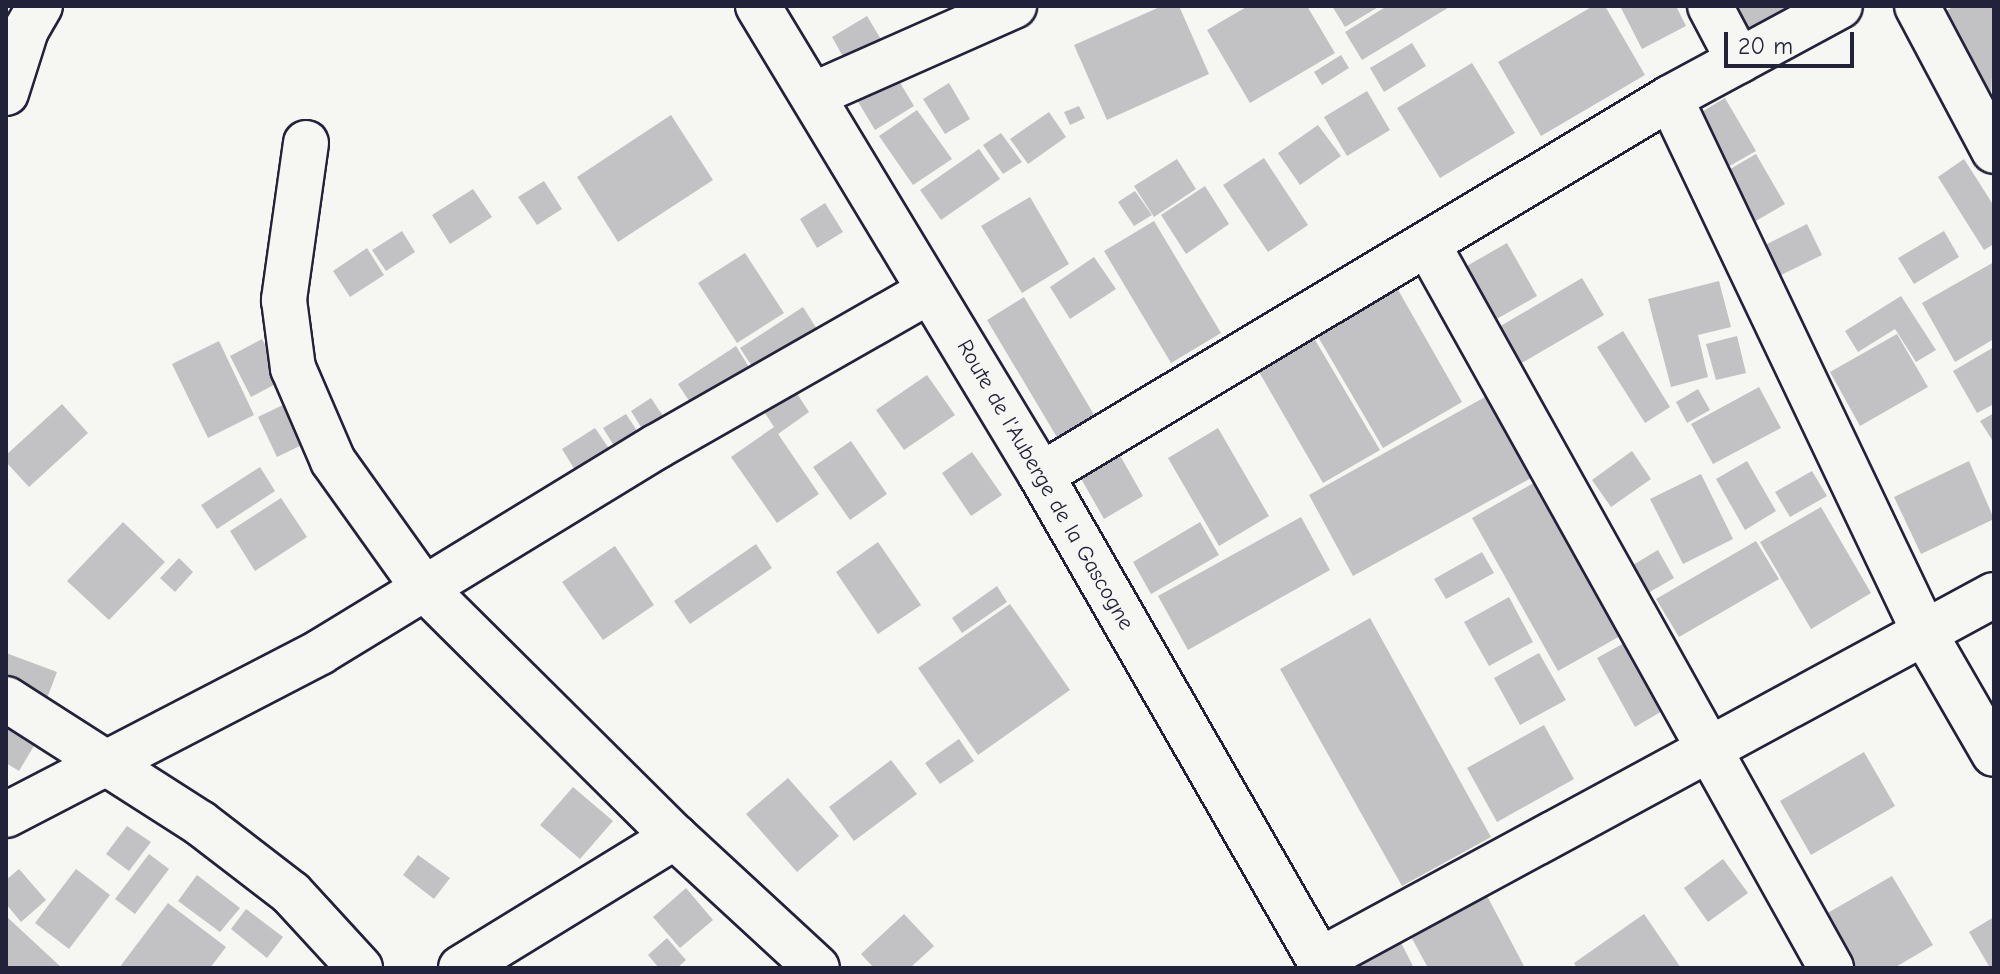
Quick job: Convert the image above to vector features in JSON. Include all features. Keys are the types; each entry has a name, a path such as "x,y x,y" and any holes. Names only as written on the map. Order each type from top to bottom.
{"street":[{"path":"6,93 26,30 40,6"},
{"name":"Route de l'Auberge de la Gascogne","path":"758,6 1041,475 1322,964"},
{"path":"813,95 1014,6"},
{"path":"1710,6 1739,61"},
{"path":"1041,475 1670,98 1840,6"},
{"path":"1917,6 1994,151"},
{"path":"1670,98 1926,636 1994,754"},
{"path":"306,143 284,300 293,368 333,461 423,587 675,837 817,968"},
{"path":"1428,245 1831,968"},
{"path":"6,815 320,652 423,587 930,291"},
{"path":"1322,964 1711,750 1926,636 1994,595"},
{"path":"6,699 200,823 291,893 360,968"},
{"path":"461,968 675,837"}],"building":[{"path":"1162,6 1179,6 1209,74 1107,120 1074,45"},
{"path":"1248,6 1307,6 1335,53 1250,103 1207,30"},
{"path":"1332,6 1380,6 1345,27"},
{"path":"1387,6 1451,6 1362,60 1345,32"},
{"path":"1593,6 1605,6 1645,75 1541,136 1498,62"},
{"path":"1620,6 1676,6 1686,26 1642,49"},
{"path":"1731,6 1791,6 1794,11 1749,38"},
{"path":"1955,6 1994,6 1991,105 1940,14"},
{"path":"867,16 882,41 846,62 832,37"},
{"path":"1412,43 1426,66 1384,92 1370,68"},
{"path":"1341,55 1349,68 1322,85 1314,72"},
{"path":"1472,63 1515,133 1440,178 1397,108"},
{"path":"890,66 914,106 875,130 851,90"},
{"path":"949,83 970,119 945,134 923,99"},
{"path":"1367,91 1390,130 1347,156 1324,117"},
{"path":"1725,98 1756,151 1719,172 1688,120"},
{"path":"1079,106 1085,118 1070,125 1064,112"},
{"path":"917,110 952,159 913,185 879,136"},
{"path":"1049,112 1066,137 1028,164 1010,139"},
{"path":"671,115 713,180 618,242 577,177"},
{"path":"1318,125 1341,156 1300,185 1278,153"},
{"path":"1001,133 1022,162 1003,174 983,145"},
{"path":"979,149 1000,179 941,220 920,190"},
{"path":"1756,154 1785,204 1747,226 1718,176"},
{"path":"1264,158 1308,225 1268,252 1223,185"},
{"path":"1177,159 1196,189 1154,217 1134,186"},
{"path":"1964,159 1994,206 1994,244 1984,250 1938,177"},
{"path":"544,181 562,209 537,225 518,197"},
{"path":"1205,186 1229,224 1186,254 1161,215"},
{"path":"473,189 492,217 450,244 432,215"},
{"path":"1135,191 1152,215 1134,226 1118,202"},
{"path":"1030,197 1069,264 1022,293 981,226"},
{"path":"825,203 843,232 817,248 800,219"},
{"path":"1154,221 1221,333 1171,363 1104,251"},
{"path":"1807,224 1822,255 1779,276 1763,246"},
{"path":"402,231 415,252 386,271 372,250"},
{"path":"1944,231 1959,257 1914,284 1898,258"},
{"path":"1507,243 1537,296 1495,320 1465,267"},
{"path":"367,248 384,275 350,297 333,271"},
{"path":"745,253 784,313 737,343 698,283"},
{"path":"1094,257 1116,289 1070,319 1050,287"},
{"path":"1994,262 1994,339 1955,362 1922,303"},
{"path":"1582,278 1604,315 1520,364 1499,327"},
{"path":"1719,281 1731,327 1698,335 1708,377 1671,387 1648,299"},
{"path":"1397,288 1462,402 1383,448 1317,335"},
{"path":"1901,296 1936,350 1916,362 1895,329 1858,352 1845,331"},
{"path":"1024,297 1096,418 1058,439 987,320"},
{"path":"803,307 822,337 759,377 740,348"},
{"path":"1623,331 1670,407 1645,423 1597,347"},
{"path":"1311,333 1380,450 1323,483 1255,365"},
{"path":"1897,334 1928,387 1860,426 1830,372"},
{"path":"1737,336 1746,373 1716,380 1706,344"},
{"path":"262,339 283,380 251,397 230,356"},
{"path":"219,341 254,415 208,438 172,364"},
{"path":"736,346 752,372 695,410 678,384"},
{"path":"1994,347 1994,404 1977,413 1953,371"},
{"path":"927,375 955,415 904,450 876,410"},
{"path":"1759,387 1781,428 1713,464 1691,424"},
{"path":"794,389 809,412 778,434 819,494 777,523 731,457 774,427 763,410"},
{"path":"1698,389 1710,410 1687,423 1676,402"},
{"path":"1485,397 1533,477 1353,576 1309,495"},
{"path":"651,398 667,422 646,435 631,411"},
{"path":"287,403 306,443 277,457 258,417"},
{"path":"62,404 88,433 29,487 6,462 6,455"},
{"path":"1994,413 1994,443 1980,421"},
{"path":"626,414 641,437 618,452 603,428"},
{"path":"595,428 612,453 578,475 562,449"},
{"path":"1218,428 1269,516 1219,546 1168,458"},
{"path":"851,441 887,494 850,520 813,467"},
{"path":"1632,451 1651,479 1611,507 1592,480"},
{"path":"972,452 1002,495 971,516 942,473"},
{"path":"1118,452 1143,496 1104,519 1079,475"},
{"path":"1747,461 1776,511 1745,530 1716,479"},
{"path":"1969,461 1994,519 1921,554 1894,497"},
{"path":"260,467 275,491 217,529 201,505"},
{"path":"1812,471 1827,496 1790,517 1775,492"},
{"path":"1701,474 1733,539 1683,564 1650,499"},
{"path":"1537,481 1622,635 1558,671 1472,518"},
{"path":"281,498 307,537 255,571 230,531"},
{"path":"1821,507 1871,593 1811,629 1760,542"},
{"path":"1301,517 1330,570 1188,650 1158,596"},
{"path":"123,522 165,562 109,620 67,581"},
{"path":"1200,522 1219,555 1151,594 1133,562"},
{"path":"1756,541 1779,579 1679,637 1656,599"},
{"path":"878,542 921,605 878,634 836,572"},
{"path":"756,544 772,568 690,624 674,601"},
{"path":"615,546 654,605 603,640 562,582"},
{"path":"1658,550 1674,578 1641,597 1626,569"},
{"path":"1482,552 1494,573 1446,599 1434,579"},
{"path":"179,558 193,572 175,592 160,578"},
{"path":"997,586 1007,602 962,633 952,618"},
{"path":"1509,597 1533,642 1489,666 1464,622"},
{"path":"1010,604 1070,690 978,755 918,668"},
{"path":"1370,618 1491,837 1402,886 1280,669"},
{"path":"1626,642 1664,710 1635,727 1597,658"},
{"path":"6,653 57,672 44,706 6,692"},
{"path":"1539,653 1566,700 1520,725 1494,678"},
{"path":"6,709 38,739 19,771 6,763"},
{"path":"1544,725 1574,779 1497,822 1467,768"},
{"path":"959,739 974,761 940,784 925,763"},
{"path":"1864,752 1895,806 1811,855 1780,801"},
{"path":"891,760 917,794 854,841 829,807"},
{"path":"788,778 839,836 797,872 746,814"},
{"path":"573,787 613,821 580,859 540,825"},
{"path":"127,826 151,842 129,871 106,854"},
{"path":"149,854 169,869 135,914 115,899"},
{"path":"418,855 450,878 434,899 403,875"},
{"path":"1723,859 1748,893 1708,922 1684,888"},
{"path":"19,869 46,900 21,922 6,904 6,880"},
{"path":"76,869 110,895 69,949 35,923"},
{"path":"197,875 240,908 220,932 178,901"},
{"path":"1892,876 1933,945 1894,968 1855,968 1824,915"},
{"path":"686,888 713,920 680,948 653,917"},
{"path":"1485,892 1525,968 1428,968 1409,933"},
{"path":"168,903 226,947 210,968 119,968"},
{"path":"246,909 283,937 267,958 231,929"},
{"path":"904,914 934,946 910,968 874,968 861,954"},
{"path":"1644,914 1681,968 1577,968 1574,963"},
{"path":"6,916 62,968 6,968"},
{"path":"1994,917 1994,968 1990,968 1969,932"},
{"path":"1397,935 1414,968 1360,968 1354,958"},
{"path":"667,938 686,960 677,968 659,968 648,955"}]}
